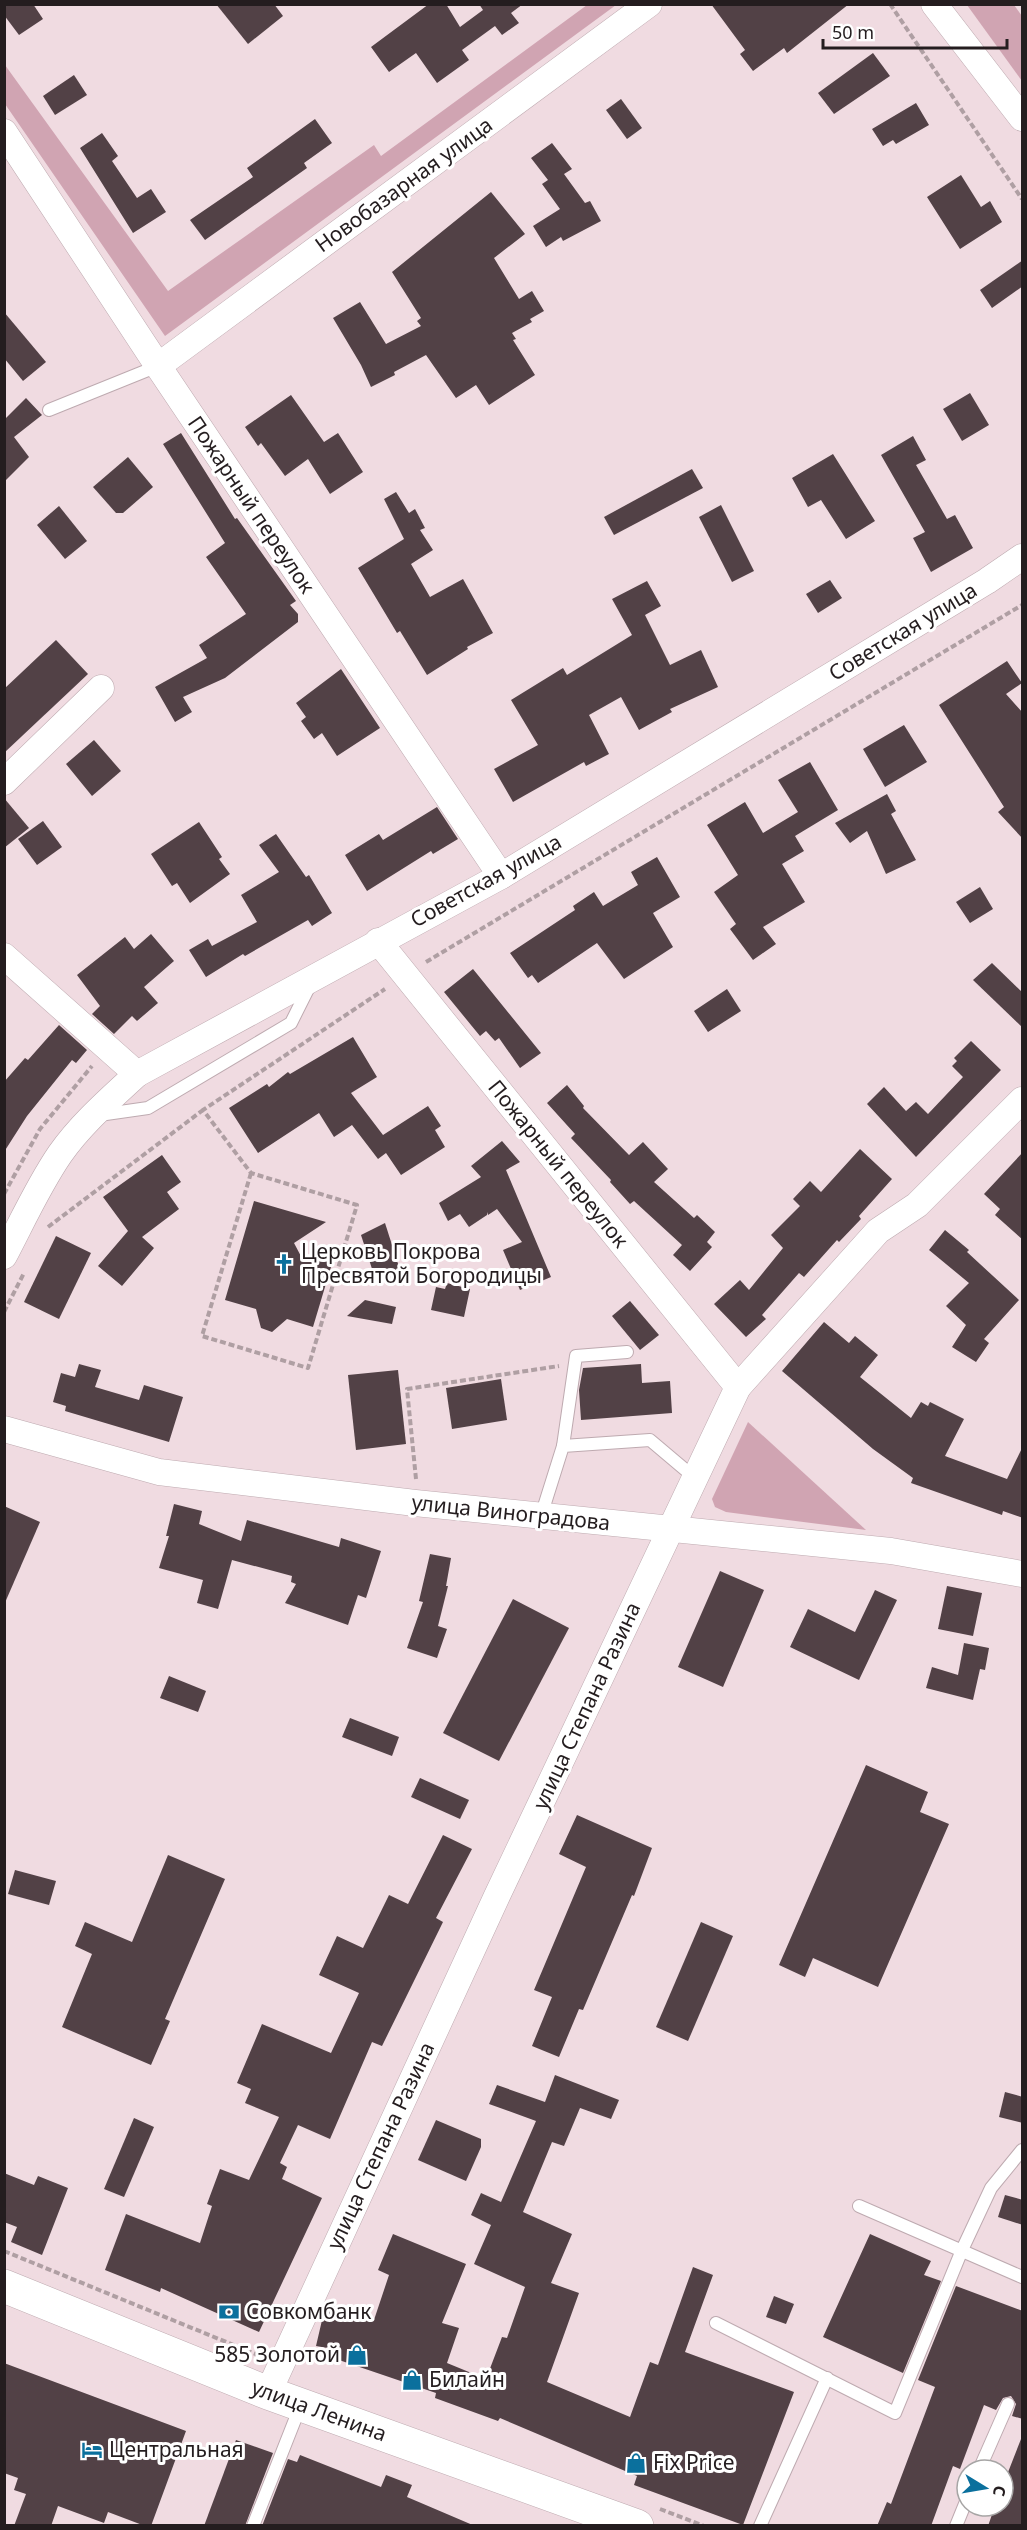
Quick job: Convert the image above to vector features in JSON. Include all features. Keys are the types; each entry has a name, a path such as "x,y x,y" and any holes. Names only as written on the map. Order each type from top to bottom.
{"main road":[{"name":"улица Ленина","path":"5,2288 300,2406 637,2526"}],"street":[{"name":"Новобазарная улица","path":"158,366 649,4"},
{"path":"934,4 1021,112"},
{"name":"Пожарный переулок","path":"4,132 158,366 501,876"},
{"name":"Советская улица","path":"15,1263 41,1184 61,1153 91,1116 137,1074 501,876 1023,557"},
{"path":"4,782 101,688"},
{"name":"Пожарный переулок","path":"378,941 738,1387"},
{"path":"4,956 137,1074"},
{"name":"улица Степана Разина","path":"268,2393 495,1898 738,1387 878,1231 918,1205 1023,1100"},
{"name":"улица Виноградова","path":"4,1429 159,1472 541,1516 891,1551 1023,1574"}],"lane":[{"path":"49,410 158,366"},
{"path":"91,1116 148,1108 291,1023 314,977"},
{"path":"541,1516 563,1446 576,1356 627,1352"},
{"path":"563,1446 650,1440 695,1478"},
{"path":"716,2322 895,2413 962,2250 991,2188 1023,2150"},
{"path":"859,2206 1023,2277"},
{"path":"760,2526 827,2378"},
{"path":"984,2458 1008,2404"},
{"path":"253,2526 300,2406"}],"path":[{"path":"890,4 1023,199"},
{"path":"46,1228 203,1110 405,975 1023,605"},
{"path":"4,1194 40,1130 106,1048"},
{"path":"203,1110 251,1173 357,1205 308,1368 202,1336 251,1173"},
{"path":"4,1312 15,1263"},
{"path":"417,1486 407,1389 568,1365"}],"shaded area":[{"path":"587,5 616,5 165,336 5,104 5,65 168,291 374,145 381,156"},
{"path":"967,5 1014,5 1022,16 1022,81"},
{"path":"748,1422 866,1530 726,1512 715,1507 712,1499"}],"building":[{"path":"4,4 33,4 43,19 19,35 4,15"},
{"path":"216,4 274,4 283,16 248,44"},
{"path":"429,4 446,4 460,27 483,10 479,4 523,4 511,13 519,23 502,35 495,26 462,50 469,60 437,83 416,53 389,72 371,47"},
{"path":"711,4 849,4 787,53 784,48 753,71 740,54 745,50"},
{"path":"873,53 890,76 834,114 818,93"},
{"path":"74,75 87,95 55,115 43,96"},
{"path":"621,99 642,128 627,139 606,110"},
{"path":"916,103 929,125 896,144 893,140 883,146 872,129"},
{"path":"315,119 332,143 304,163 307,168 205,240 190,220 253,177 247,168"},
{"path":"102,133 118,156 112,161 137,198 151,189 166,212 133,233 80,148"},
{"path":"552,143 572,169 564,174 585,203 590,201 601,221 563,241 561,237 546,247 533,226 560,209 542,184 548,180 531,158"},
{"path":"961,175 981,207 990,201 1002,222 960,249 927,197"},
{"path":"491,192 525,234 494,258 519,299 532,291 544,311 530,319 532,322 512,333 516,339 513,340 535,375 489,405 476,385 456,398 426,355 371,387 361,365 333,318 360,302 386,344 421,326 417,321 421,318 392,272"},
{"path":"1023,260 1023,286 992,308 980,290"},
{"path":"4,312 46,362 23,381 4,358"},
{"path":"970,393 989,425 962,441 943,409"},
{"path":"291,395 324,442 338,433 363,472 330,494 308,459 285,476 261,443 258,446 245,427"},
{"path":"26,398 42,415 14,437 29,457 4,482 4,420"},
{"path":"181,433 235,519 237,518 296,601 290,605 298,614 298,622 225,678 183,697 192,712 175,722 155,687 207,658 199,645 246,614 206,557 225,543 163,444"},
{"path":"913,436 926,460 916,465 947,519 955,515 973,548 931,572 913,538 925,532 881,455"},
{"path":"833,454 875,521 846,539 821,500 808,507 792,478"},
{"path":"128,457 153,487 123,513 116,513 93,487"},
{"path":"692,469 703,488 614,535 604,517"},
{"path":"396,492 409,513 415,509 425,528 420,530 433,550 411,564 430,597 463,579 493,633 467,647 468,649 427,675 400,631 397,633 358,568 404,539 384,499"},
{"path":"721,505 754,571 732,582 699,517"},
{"path":"59,506 87,541 65,559 37,525"},
{"path":"830,580 842,598 818,613 806,594"},
{"path":"647,581 661,606 645,615 670,665 701,650 718,687 670,709 672,712 639,730 621,697 589,715 609,754 586,766 584,762 513,802 494,769 538,745 511,700 563,668 567,675 632,635 612,599"},
{"path":"56,640 88,674 4,753 4,689"},
{"path":"1007,661 1022,683 1006,694 1023,713 1023,839 998,812 1004,807 939,705"},
{"path":"341,669 380,728 337,756 322,733 314,739 301,721 306,717 296,703"},
{"path":"904,725 927,762 885,787 863,749"},
{"path":"94,740 121,771 92,796 66,764"},
{"path":"810,762 838,810 795,836 804,851 782,864 805,902 763,927 776,944 753,960 730,929 736,924 714,892 738,875 707,825 745,802 763,833 798,812 778,780"},
{"path":"887,794 896,811 891,814 916,860 886,874 867,831 850,843 835,823"},
{"path":"4,798 29,828 4,848"},
{"path":"437,807 458,839 433,854 431,851 367,891 345,855 379,834 383,840"},
{"path":"43,821 62,847 37,865 18,839"},
{"path":"199,822 222,857 219,859 230,874 190,903 177,883 172,886 151,854"},
{"path":"276,834 306,877 309,875 332,913 312,926 308,920 245,956 243,954 206,977 189,950 208,939 212,946 257,922 241,895 279,872 259,845"},
{"path":"657,857 680,897 653,913 673,947 624,979 597,943 538,983 532,975 528,978 510,953 575,910 573,906 594,892 603,906 638,885 631,872"},
{"path":"980,887 993,909 970,923 956,902"},
{"path":"151,934 174,961 144,987 158,1003 137,1021 132,1016 114,1034 92,1014 100,1006 77,975 125,937 134,949"},
{"path":"992,963 1023,993 1023,1028 973,980"},
{"path":"473,969 541,1053 520,1068 499,1038 495,1041 486,1031 480,1036 444,992"},
{"path":"727,989 741,1011 708,1032 694,1011"},
{"path":"59,1025 87,1050 76,1063 72,1060 27,1116 4,1152 4,1082 25,1058 28,1060"},
{"path":"353,1037 377,1077 351,1093 383,1135 428,1106 441,1126 435,1130 445,1147 401,1175 386,1153 378,1159 352,1125 334,1137 319,1113 258,1153 229,1108 267,1084 269,1087 288,1072 290,1074"},
{"path":"971,1041 1001,1070 916,1157 867,1104 884,1087 906,1111 916,1102 928,1114 963,1077 952,1066 957,1061 954,1058"},
{"path":"567,1085 584,1106 583,1108 629,1155 643,1142 668,1169 654,1182 694,1218 697,1215 715,1232 707,1242 712,1247 690,1271 673,1255 682,1245 634,1201 630,1204 610,1182 611,1180 571,1138 575,1134 547,1103"},
{"path":"502,1141 520,1162 506,1170 551,1277 520,1290 503,1250 522,1242 497,1209 488,1215 487,1212 487,1215 469,1227 460,1214 448,1221 439,1203 481,1177 471,1166"},
{"path":"860,1149 892,1179 859,1216 861,1219 839,1242 837,1240 804,1277 799,1273 762,1315 766,1319 746,1337 714,1304 740,1280 749,1290 783,1248 771,1235 800,1206 793,1199 810,1181 821,1192"},
{"path":"1023,1152 1023,1240 995,1215 1000,1209 984,1194"},
{"path":"162,1155 181,1182 167,1192 179,1209 142,1237 154,1248 122,1286 98,1266 128,1231 103,1197"},
{"name":"Церковь Покрова Пресвятой Богородицы","path":"254,1201 326,1222 294,1243 304,1262 337,1247 313,1327 287,1319 272,1332 261,1328 256,1309 225,1300"},
{"path":"385,1223 400,1270 375,1278 361,1235"},
{"path":"945,1230 969,1250 967,1252 1019,1300 984,1339 989,1343 976,1362 952,1347 966,1325 946,1306 969,1283 929,1250"},
{"path":"56,1236 91,1253 59,1319 24,1302"},
{"path":"447,1283 470,1289 464,1317 431,1310 436,1287 445,1289"},
{"path":"365,1300 396,1307 392,1324 347,1316"},
{"path":"630,1301 659,1335 640,1350 612,1316"},
{"path":"824,1322 849,1343 855,1336 878,1355 860,1377 911,1418 921,1402 928,1406 930,1402 964,1419 945,1456 1007,1479 1023,1446 1023,1518 1003,1511 1002,1515 911,1483 913,1478 873,1449 782,1371"},
{"path":"79,1364 101,1370 95,1387 139,1400 144,1385 183,1397 169,1442 65,1411 66,1406 53,1402 61,1373 75,1377"},
{"path":"641,1364 642,1383 670,1381 672,1413 581,1420 579,1390 583,1368"},
{"path":"398,1370 406,1444 356,1450 348,1375"},
{"path":"501,1379 507,1420 452,1429 446,1388"},
{"path":"174,1504 202,1511 199,1524 241,1541 247,1520 339,1547 341,1538 381,1551 366,1598 358,1595 348,1625 285,1603 296,1584 291,1582 292,1576 232,1560 218,1609 197,1603 203,1580 159,1568 169,1536 166,1536"},
{"path":"4,1506 40,1522 4,1605"},
{"path":"430,1554 451,1558 446,1586 448,1586 438,1626 447,1629 437,1658 407,1648 423,1602 419,1601"},
{"path":"720,1571 764,1590 723,1687 678,1667"},
{"path":"947,1586 982,1593 973,1636 938,1629"},
{"path":"875,1590 897,1600 859,1680 790,1647 808,1609 855,1632"},
{"path":"513,1599 569,1628 499,1761 443,1733"},
{"path":"964,1643 989,1648 985,1670 980,1669 973,1700 926,1688 932,1667 958,1675"},
{"path":"169,1676 206,1691 198,1712 160,1698"},
{"path":"350,1718 399,1737 392,1756 342,1737"},
{"path":"866,1765 928,1792 920,1812 949,1824 878,1987 813,1958 805,1977 779,1965"},
{"path":"420,1778 469,1800 460,1819 411,1797"},
{"path":"577,1815 652,1848 634,1896 632,1895 583,2010 579,2009 559,2057 532,2046 552,1997 534,1990 586,1867 559,1854"},
{"path":"443,1835 472,1849 436,1918 443,1922 382,2046 372,2042 330,2139 298,2125 280,2163 287,2167 282,2179 322,2198 259,2332 161,2288 160,2292 105,2270 126,2214 200,2243 212,2206 207,2204 220,2169 249,2180 279,2117 245,2103 251,2089 237,2083 262,2024 331,2053 359,1993 319,1975 337,1936 363,1948 389,1895 408,1904"},
{"path":"168,1855 225,1879 165,2019 170,2021 151,2065 62,2027 92,1954 75,1946 85,1922 132,1942"},
{"path":"15,1870 56,1881 49,1905 8,1894"},
{"path":"701,1922 733,1936 688,2041 656,2027"},
{"path":"555,2075 619,2100 611,2119 580,2108 564,2146 552,2142 523,2212 572,2234 551,2283 579,2293 547,2382 630,2417 650,2362 658,2365 693,2267 713,2275 685,2352 794,2392 743,2525 634,2485 637,2476 500,2418 498,2421 435,2398 436,2393 336,2359 339,2350 316,2346 326,2303 374,2320 389,2275 378,2270 393,2234 466,2264 442,2323 459,2328 447,2363 486,2379 502,2337 507,2338 525,2287 474,2264 491,2225 471,2215 481,2193 501,2202 536,2121 489,2104 497,2085 545,2102"},
{"path":"1005,2092 1023,2097 1023,2123 999,2117"},
{"path":"134,2118 154,2127 124,2197 104,2189"},
{"path":"436,2120 481,2139 481,2147 466,2181 418,2160"},
{"path":"4,2173 34,2185 38,2176 68,2188 42,2255 11,2242 17,2227 4,2222"},
{"path":"1005,2195 1023,2200 1023,2225 998,2217"},
{"path":"870,2234 931,2261 924,2275 941,2281 903,2373 823,2337"},
{"path":"956,2286 1023,2311 1023,2419 1012,2416 1016,2404 1011,2396 1003,2398 996,2410 984,2405 964,2458 955,2458 955,2467 953,2466 931,2526 877,2526 887,2502 891,2504 935,2387 918,2380"},
{"path":"774,2296 794,2304 786,2324 766,2317"},
{"name":"Центральная","path":"4,2363 186,2431 151,2526 145,2526 108,2512 104,2523 58,2506 51,2526 14,2526 26,2494 14,2490 18,2478 4,2473"},
{"path":"1021,2439 1023,2526 988,2526 991,2518 1015,2518 1014,2458"},
{"path":"236,2440 273,2453 245,2526 204,2526"},
{"path":"300,2455 381,2487 386,2475 412,2485 407,2497 475,2526 262,2526 288,2459 297,2462"}],"place":[{"name":"Церковь Покрова Пресвятой Богородицы","path":"284,1264"},
{"name":"Совкомбанк","path":"229,2312"},
{"name":"585 Золотой","path":"357,2355"},
{"name":"Билайн","path":"412,2380"},
{"name":"Центральная","path":"92,2450"},
{"name":"Fix Price","path":"636,2463"}]}
